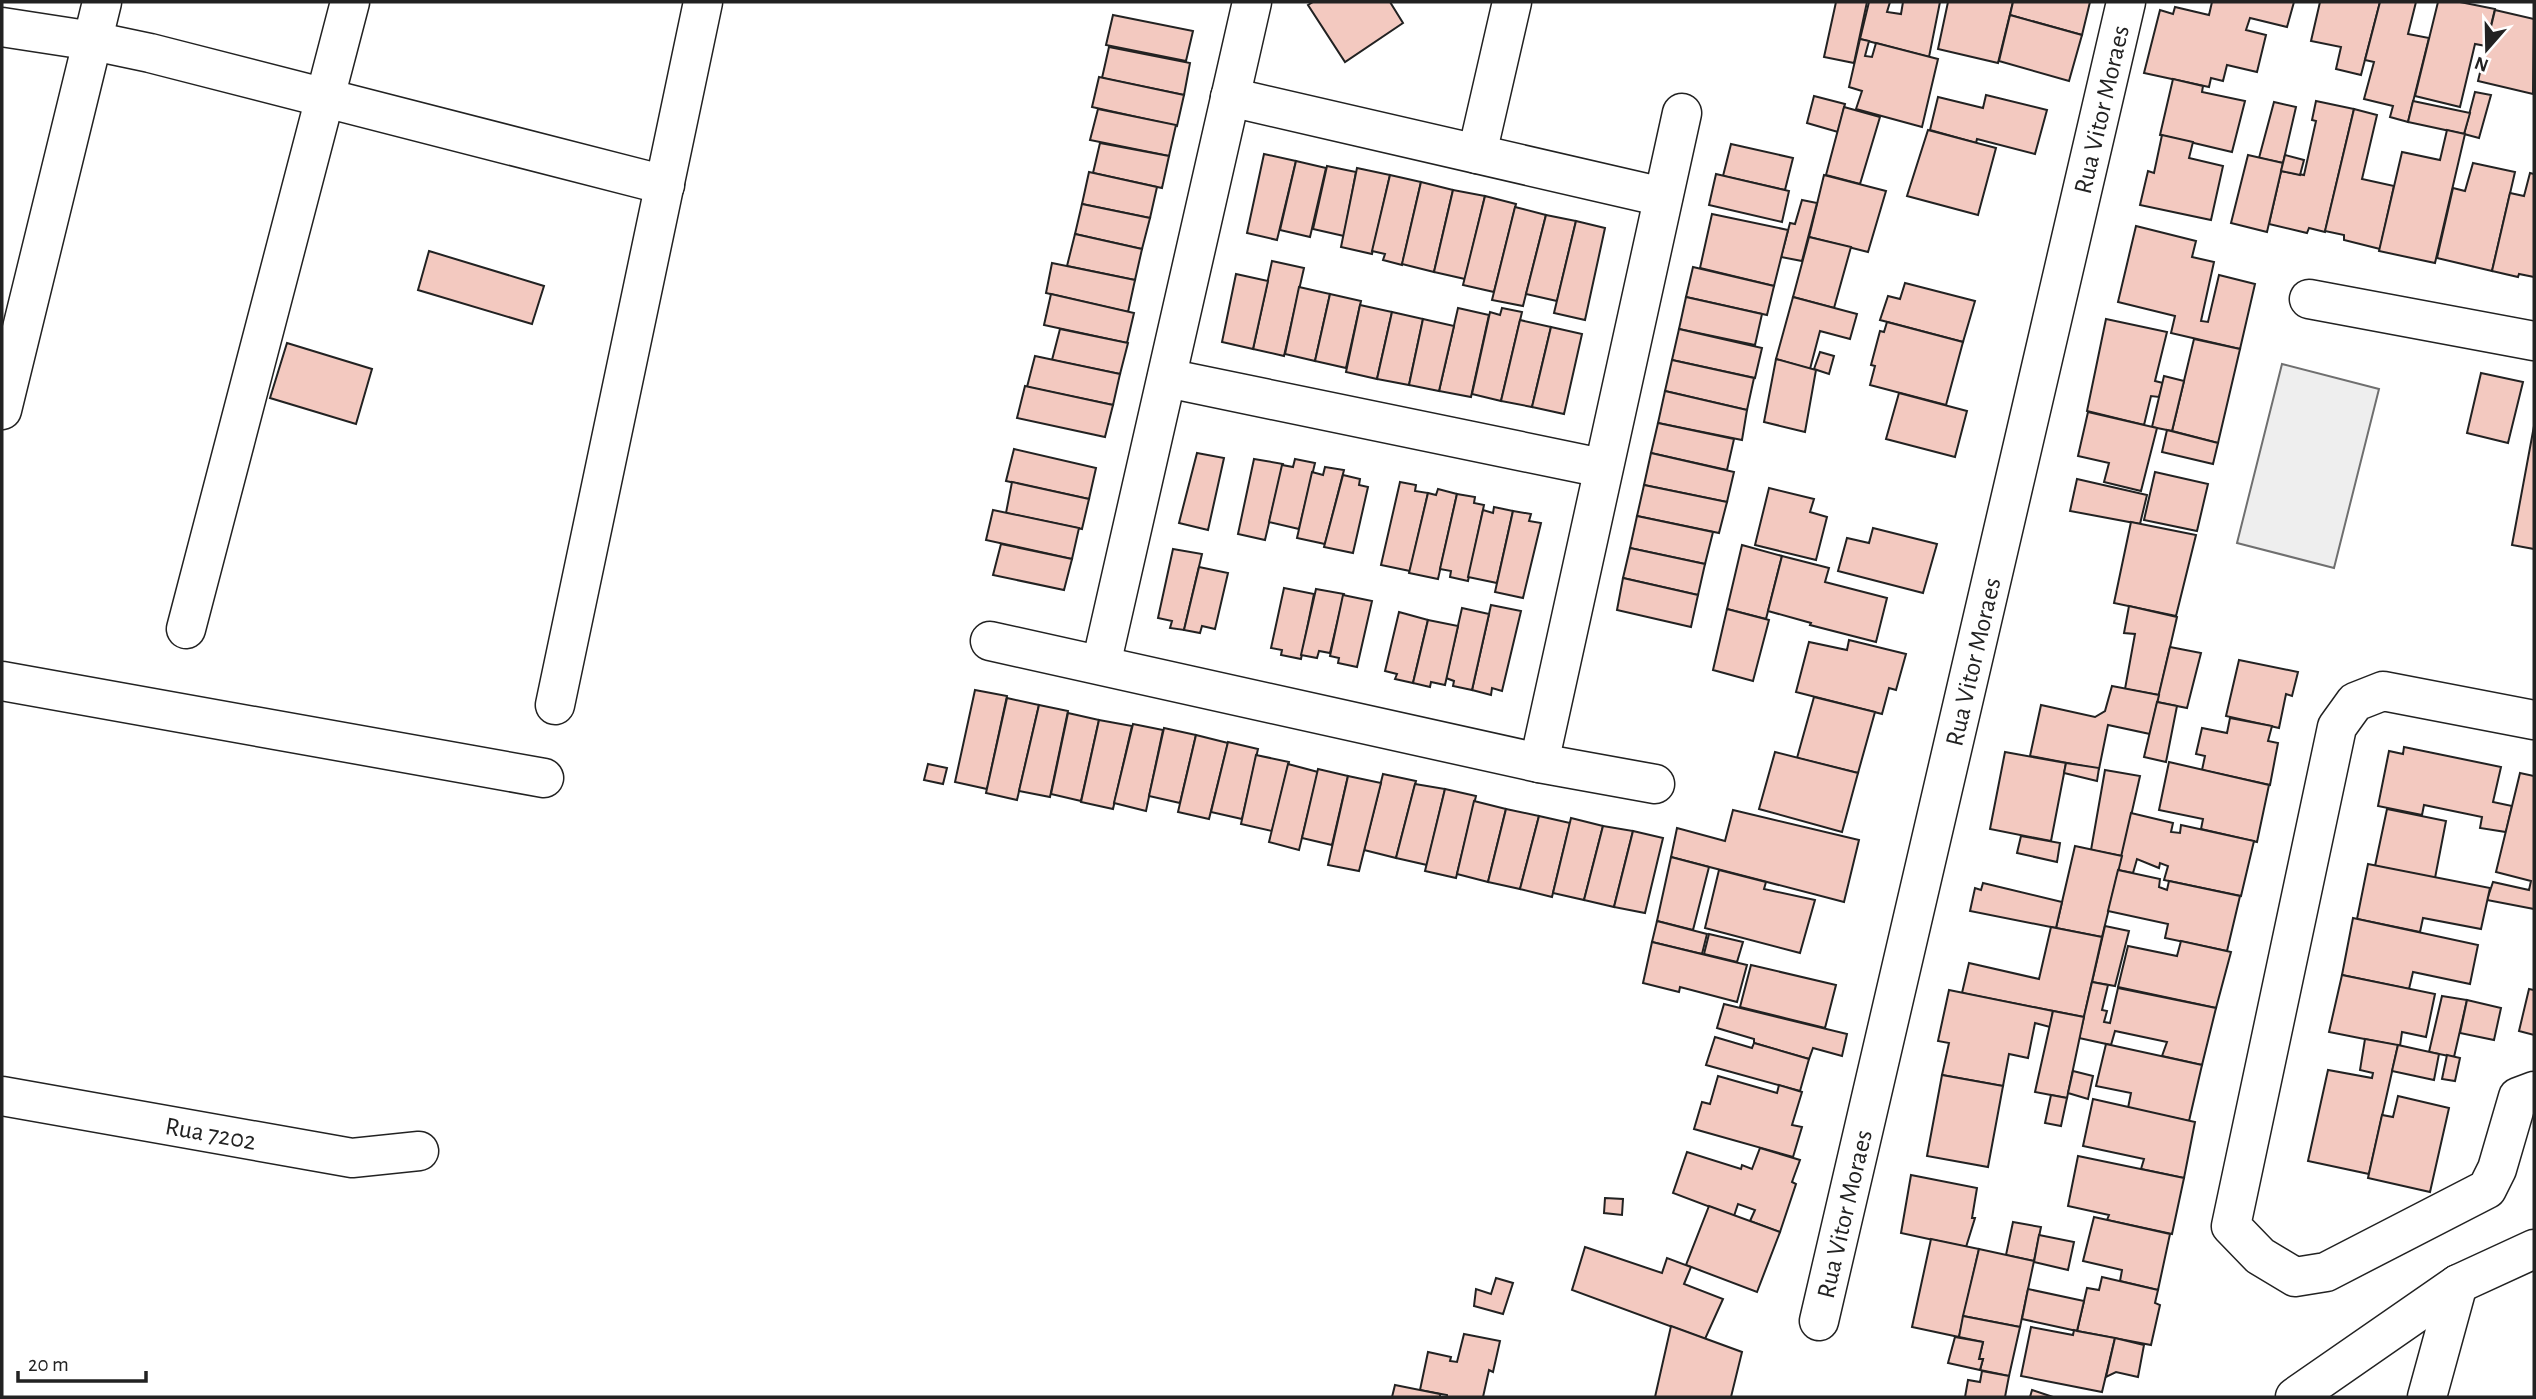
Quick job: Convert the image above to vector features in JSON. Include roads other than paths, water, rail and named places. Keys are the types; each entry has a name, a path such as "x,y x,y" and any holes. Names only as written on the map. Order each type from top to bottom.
{"street":[{"path":"2,410 102,2"},
{"path":"186,629 349,2"},
{"path":"555,705 703,2"},
{"path":"1101,665 1252,2"},
{"path":"1477,154 1512,2"},
{"name":"Rua Vitor Moraes","path":"1818,1321 2126,2"},
{"path":"2,27 93,41 665,185"},
{"path":"1230,97 1663,197"},
{"path":"1539,763 1682,113"},
{"path":"2309,299 2534,341"},
{"path":"1167,378 1602,467"},
{"path":"990,641 1539,763 1655,784"},
{"path":"2,681 544,778"},
{"path":"2534,720 2383,691 2355,702 2337,727 2231,1226 2260,1256 2295,1277 2326,1272 2487,1189 2497,1169 2518,1097 2534,1091"},
{"name":"Rua 7202","path":"2,1097 352,1158 419,1151"},
{"path":"2295,1397 2458,1284 2534,1249"},
{"path":"2427,1397 2458,1284"}]}
